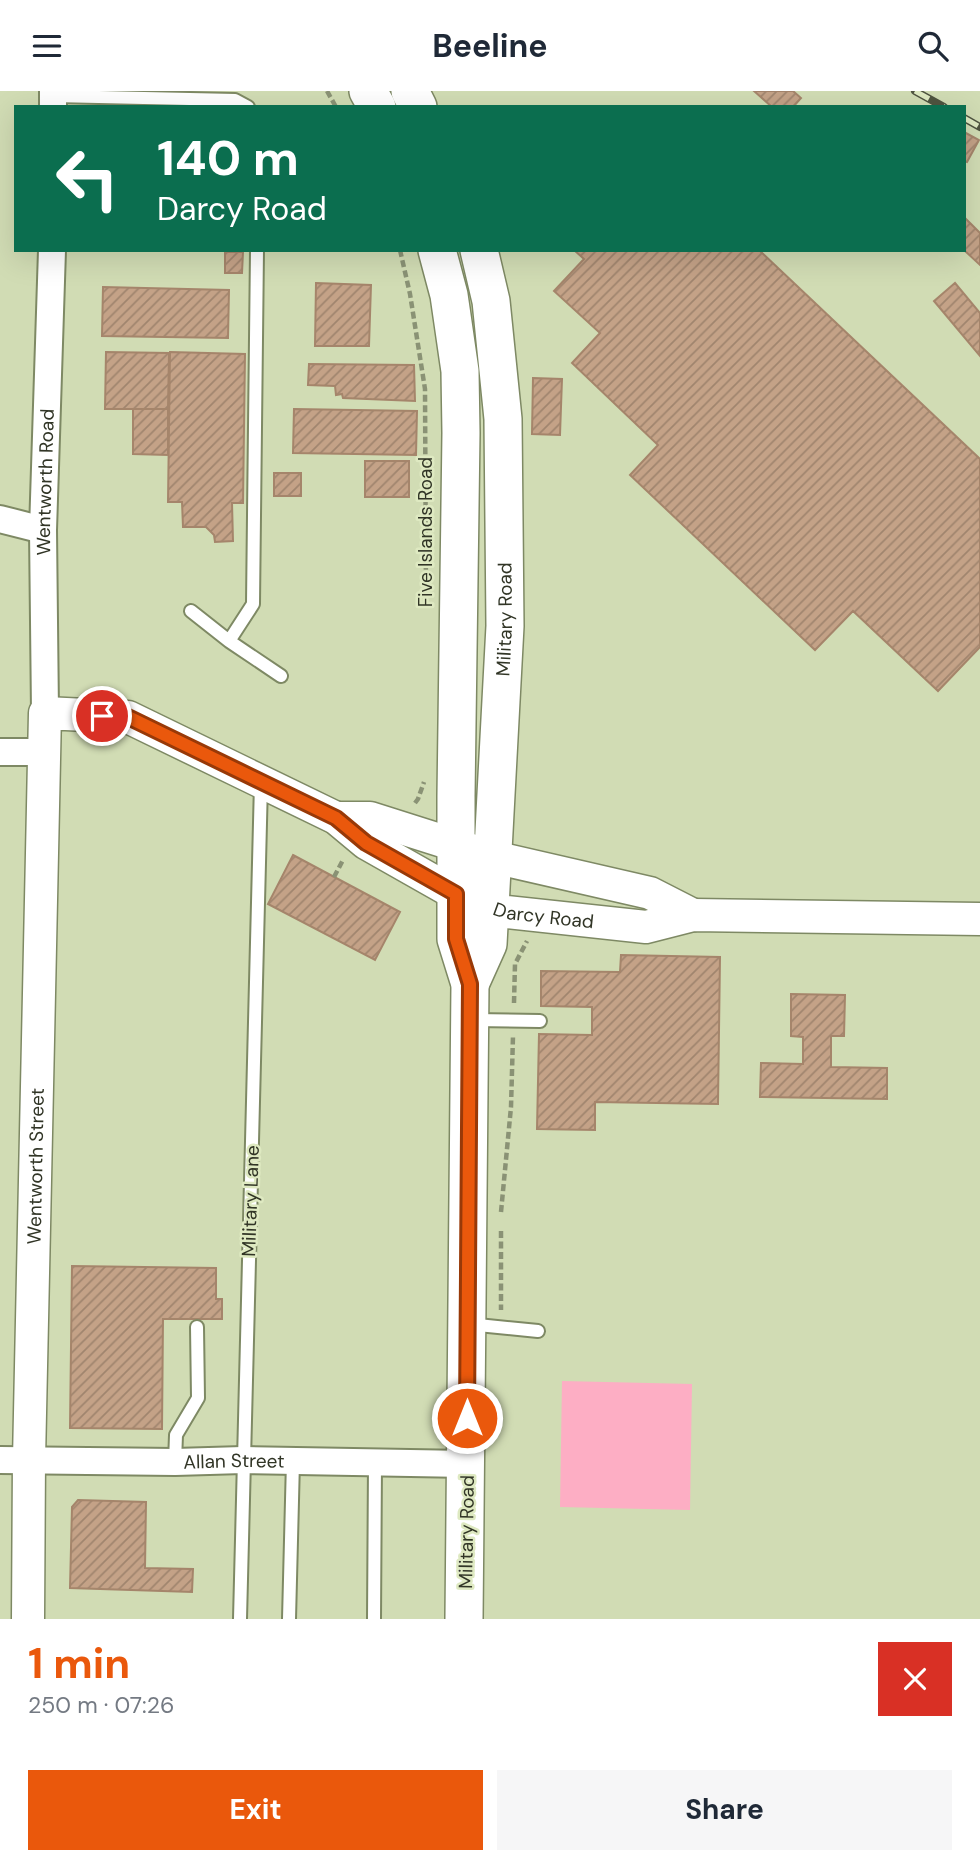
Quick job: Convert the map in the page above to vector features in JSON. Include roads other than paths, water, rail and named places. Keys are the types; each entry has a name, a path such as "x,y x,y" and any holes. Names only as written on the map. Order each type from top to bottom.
{"main road":[{"name":"Military Road","path":"438,252 449,295 460,371 456,939 470,984 468,1020 485,1326 467,1464 464,1619"},
{"name":"Military Road","path":"470,984 488,944 505,626 503,419 491,301 479,252"}],"street":[{"name":"Wentworth Road","path":"45,713 43,530 52,252"},
{"path":"0,519 43,530"},
{"name":"Darcy Road","path":"45,713 128,717 336,818 366,843 456,894 506,912 646,927 693,915 980,919"},
{"name":"Wentworth Street","path":"28,1619 15,1460 46,753 45,713"},
{"path":"0,752 46,753"},
{"name":"Darcy Road","path":"336,818 370,818 493,857 650,893 693,915"},
{"name":"Allan Street","path":"15,1460 467,1464"}],"lane":[{"path":"52,98 223,95 244,105"},
{"path":"229,641 248,614 254,594 257,252"},
{"path":"191,611 281,677"},
{"name":"Military Lane","path":"240,1619 261,783"},
{"path":"468,1020 540,1021"},
{"path":"485,1326 538,1331"},
{"path":"175,1462 176,1435 198,1398 197,1327"},
{"path":"289,1619 293,1461"},
{"path":"374,1619 375,1463"}],"railway":[{"path":"915,91 940,105"},
{"path":"966,119 980,127"}]}
